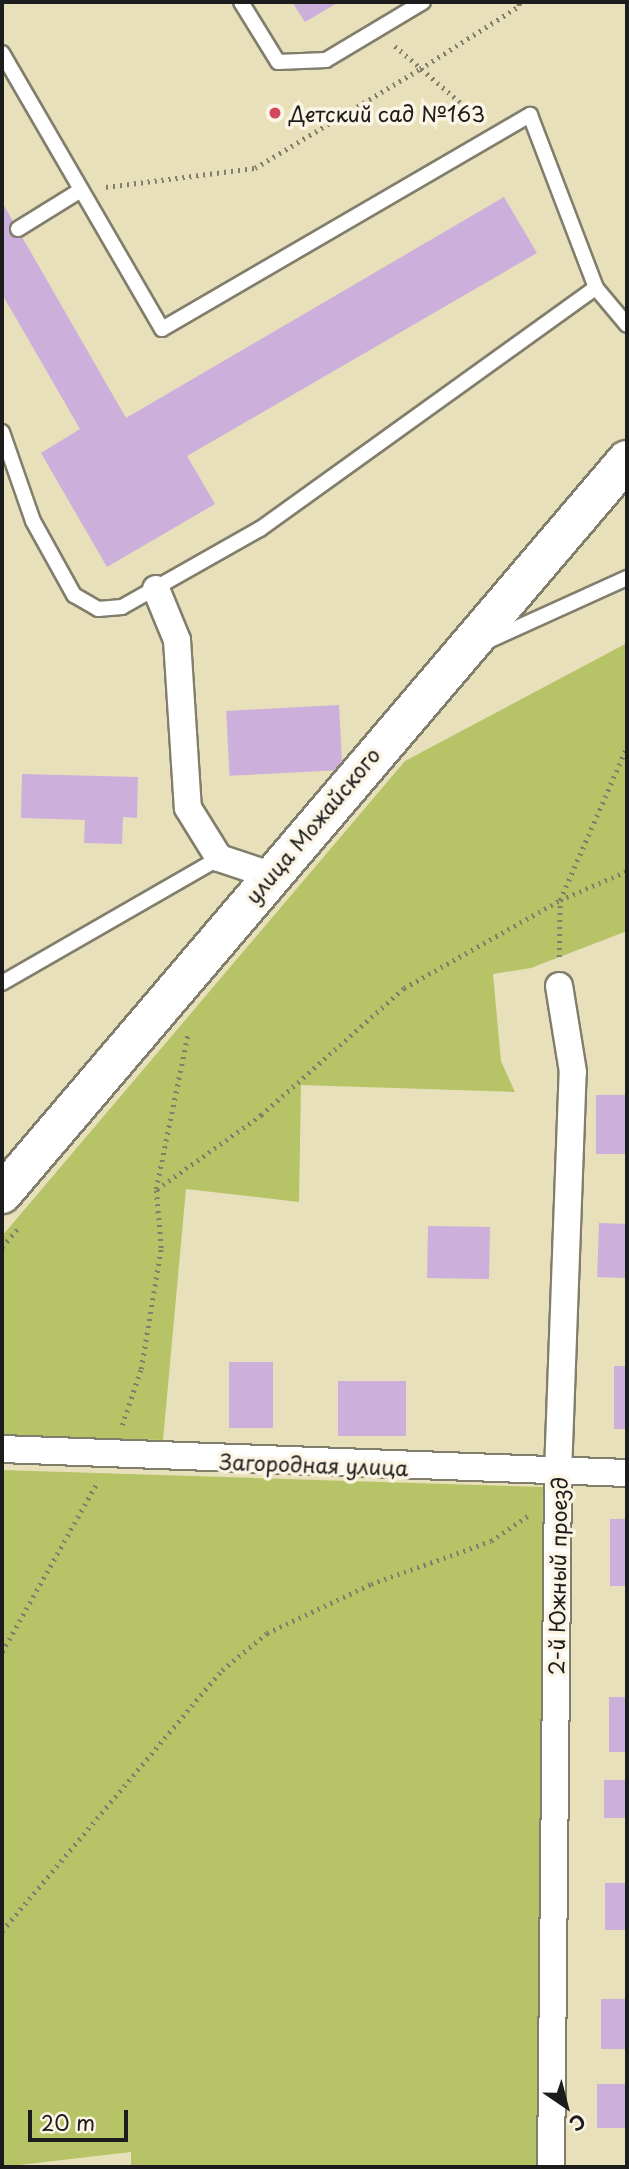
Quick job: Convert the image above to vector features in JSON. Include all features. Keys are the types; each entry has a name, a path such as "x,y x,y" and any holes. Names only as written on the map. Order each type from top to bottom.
{"main road":[{"name":"улица Можайского","path":"2,1194 458,654 627,460"}],"street":[{"path":"156,589 177,640 188,808 219,858 270,875"},
{"name":"2-й Южный проезд","path":"551,2167 558,1484 573,1072 559,986"},
{"name":"Загородная улица","path":"2,1449 558,1484 627,1473"}],"lane":[{"path":"242,2 278,62 326,60 423,2"},
{"path":"2,53 162,329 530,115 596,288 627,325"},
{"path":"18,229 81,190"},
{"path":"2,432 33,521 74,595 98,609 122,607 260,529 596,288"},
{"path":"458,654 627,578"},
{"path":"2,983 219,858"}],"path":[{"path":"81,190 255,168 421,69 519,6 519,2"},
{"path":"377,29 498,134"},
{"path":"559,986 560,900 627,747"},
{"path":"156,1189 261,1115 404,988 560,900 627,871"},
{"path":"118,1435 141,1369 161,1248 156,1189 190,1024"},
{"path":"2,1652 100,1476"},
{"path":"2,1931 222,1670 267,1633 371,1584 491,1541 558,1484"}],"green space":[{"path":"627,643 627,931 531,968 493,974 501,1061 515,1092 301,1085 299,1202 186,1189 163,1440 2,1437 2,1236 405,761"},
{"path":"2,1470 543,1487 540,2167 131,2167 131,2152 2,2167"}],"building":[{"path":"292,2 339,2 305,22"},
{"path":"504,197 537,253 187,456 215,504 107,567 41,453 80,429 2,294 2,202 126,418"},
{"path":"339,705 342,770 230,776 226,711"},
{"path":"22,774 138,777 137,818 123,817 122,844 84,843 85,820 21,818"},
{"path":"596,1095 627,1095 627,1154 596,1154"},
{"path":"599,1223 627,1224 625,1278 597,1277"},
{"path":"428,1226 490,1227 489,1279 427,1278"},
{"path":"229,1362 273,1362 273,1428 229,1428"},
{"path":"614,1366 627,1366 627,1429 614,1429"},
{"path":"338,1381 406,1381 406,1436 338,1436"},
{"path":"610,1519 627,1519 627,1586 610,1586"},
{"path":"609,1697 627,1697 627,1752 609,1752"},
{"path":"604,1780 627,1780 627,1818 604,1818"},
{"path":"605,1883 627,1883 627,1930 605,1930"},
{"path":"601,1999 627,1999 627,2049 601,2049"},
{"path":"597,2084 627,2084 627,2128 597,2128"}],"place":[{"name":"Детский сад №163","path":"275,113"}]}
